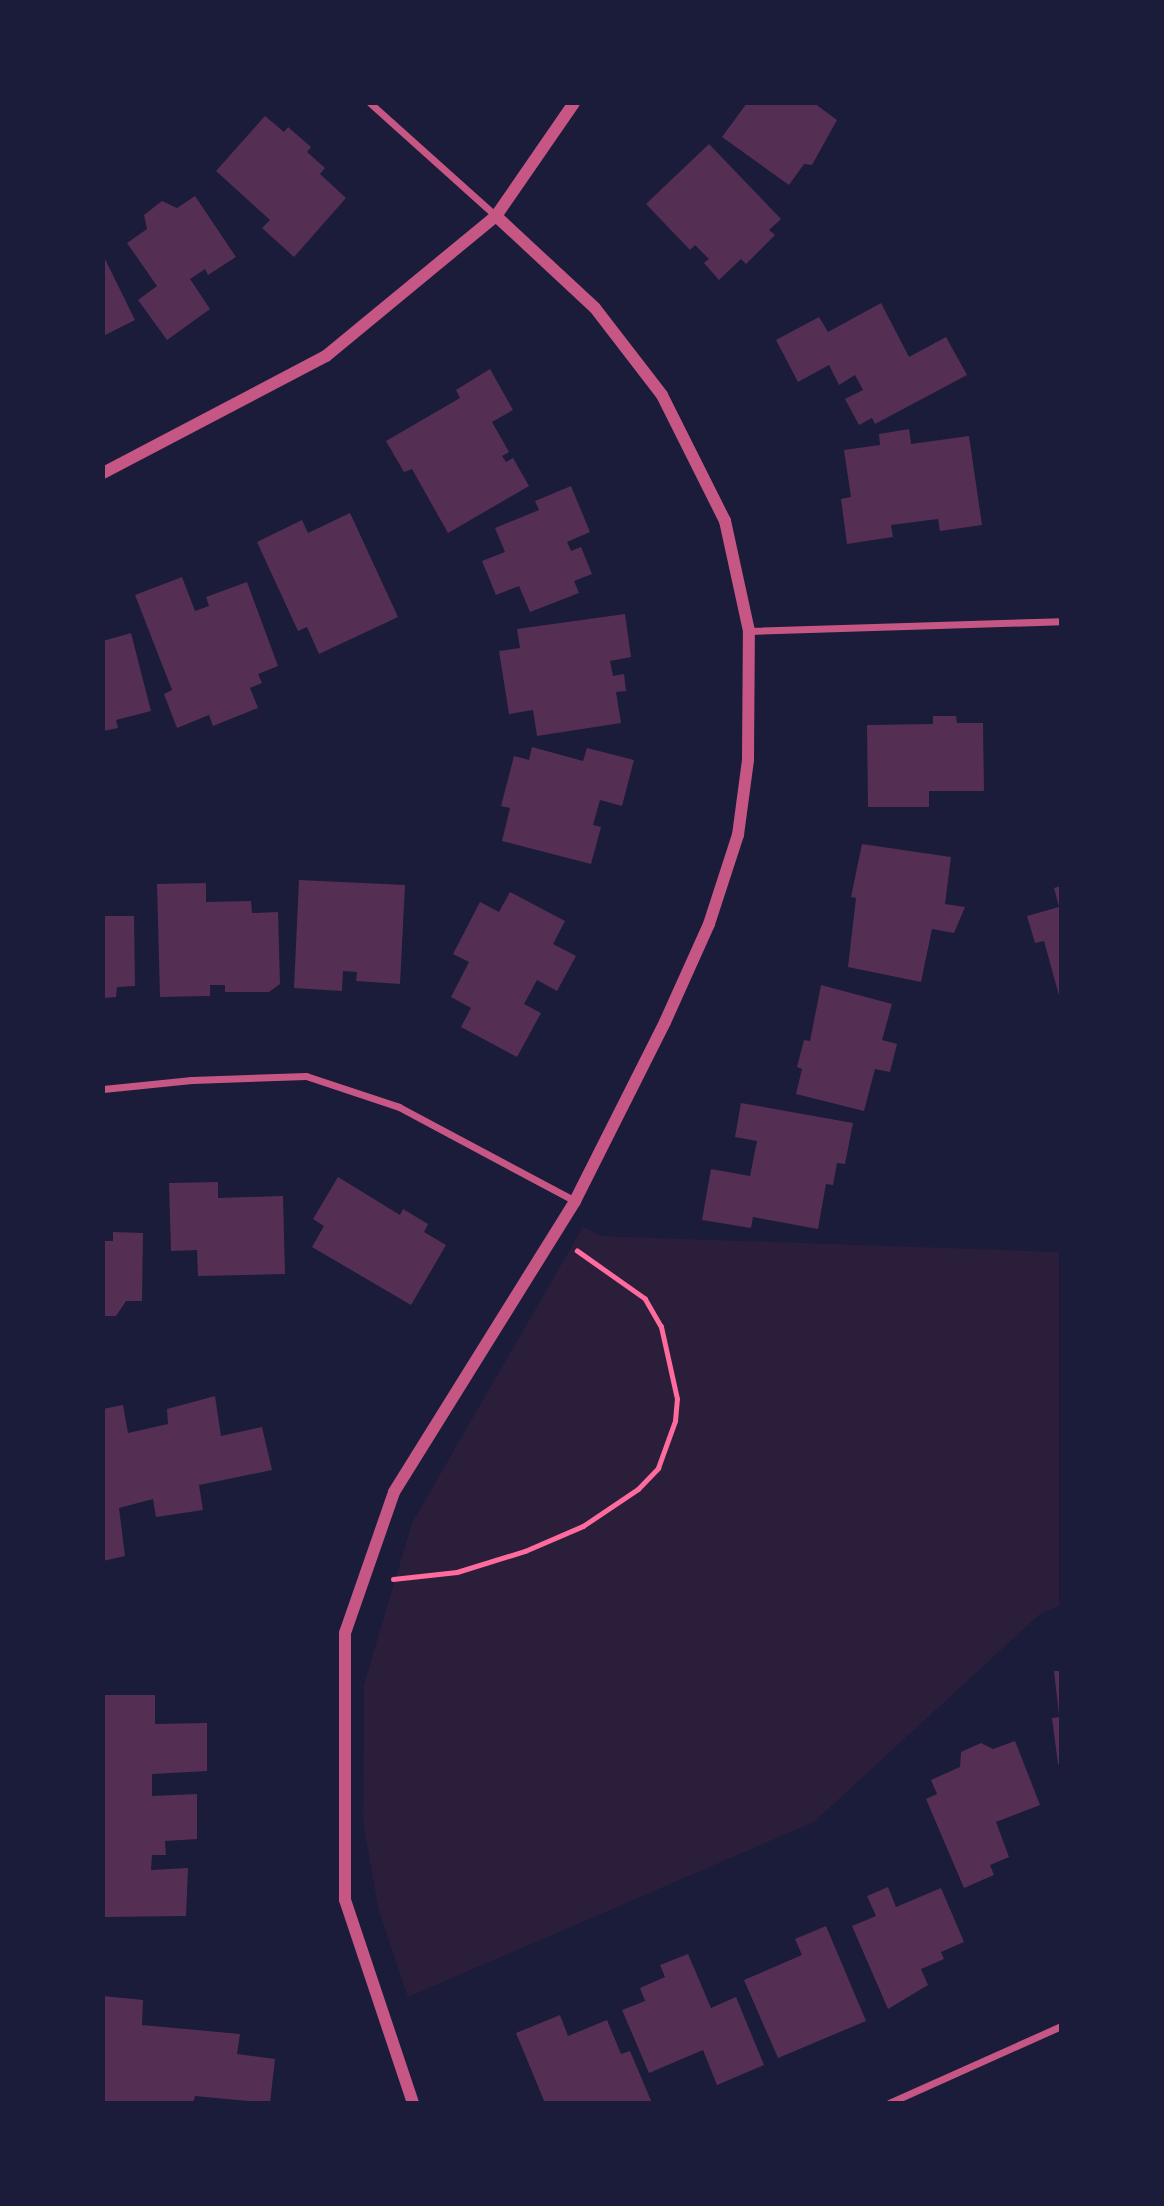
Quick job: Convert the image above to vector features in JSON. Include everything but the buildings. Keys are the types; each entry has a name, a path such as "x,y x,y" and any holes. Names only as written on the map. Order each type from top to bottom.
{"street":[{"path":"370,103 595,308 662,396 725,521 749,631 748,760 738,835 709,924 575,1201 394,1492 345,1633 345,1900 413,2103"},
{"path":"103,473 326,356 496,216 574,103"},
{"path":"749,631 1061,621"},
{"path":"103,1089 306,1076 399,1107 575,1201"},
{"path":"888,2103 1061,2026"}],"path":[{"path":"362,1585 425,1572 457,1572 525,1551 583,1526 638,1489 657,1468 675,1421 677,1399 661,1327 645,1299 554,1234"}],"shaded area":[{"path":"583,1227 601,1236 1061,1252 1061,1605 1040,1614 814,1822 408,1997 378,1908 363,1820 364,1685 412,1523"}]}
